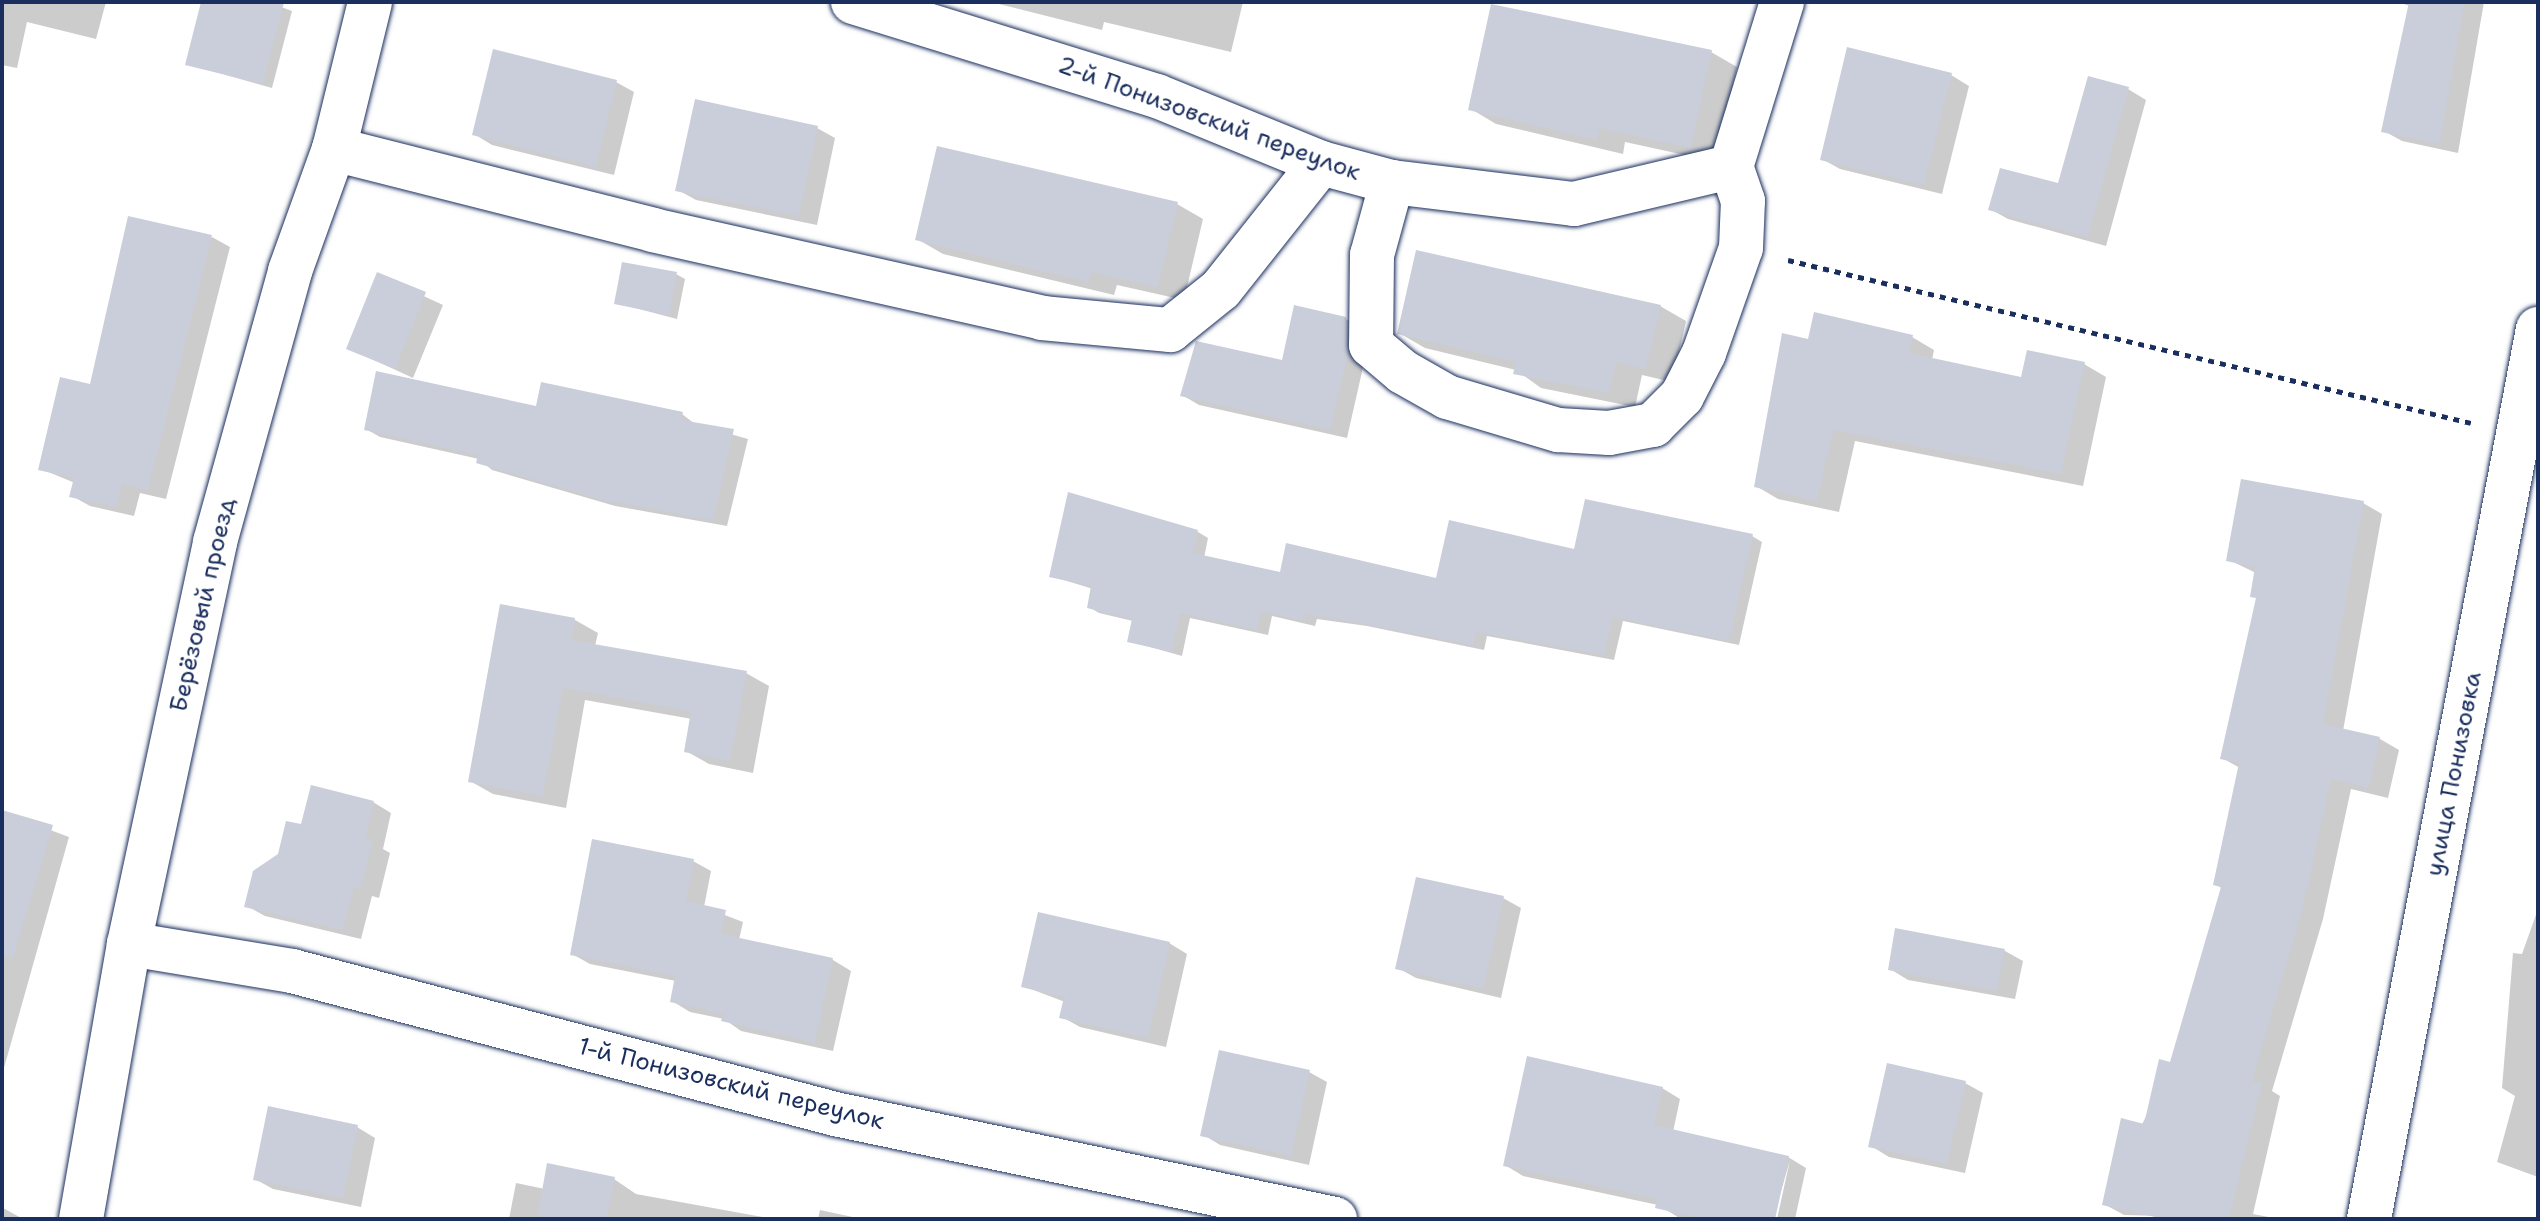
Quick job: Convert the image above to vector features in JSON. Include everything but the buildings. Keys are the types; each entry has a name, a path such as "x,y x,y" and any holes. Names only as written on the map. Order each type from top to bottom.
{"street":[{"name":"Берёзовый проезд","path":"81,1219 129,944 219,528 290,271 334,149 370,2"},
{"name":"2-й Понизовский переулок","path":"853,2 1157,96 1321,163 1392,182 1574,204 1731,167"},
{"path":"1392,182 1372,255 1371,345 1403,372 1447,397 1558,430 1609,433 1653,425 1682,396 1704,353 1741,248 1743,201 1731,167 1782,2"},
{"path":"334,149 653,230 1042,318 1170,330 1221,289 1321,163"},
{"name":"улица Понизовка","path":"2369,1219 2538,329"},
{"name":"1-й Понизовский переулок","path":"129,944 292,971 835,1114 1335,1219"}],"path":[{"path":"1741,248 2150,350 2518,434"}]}
